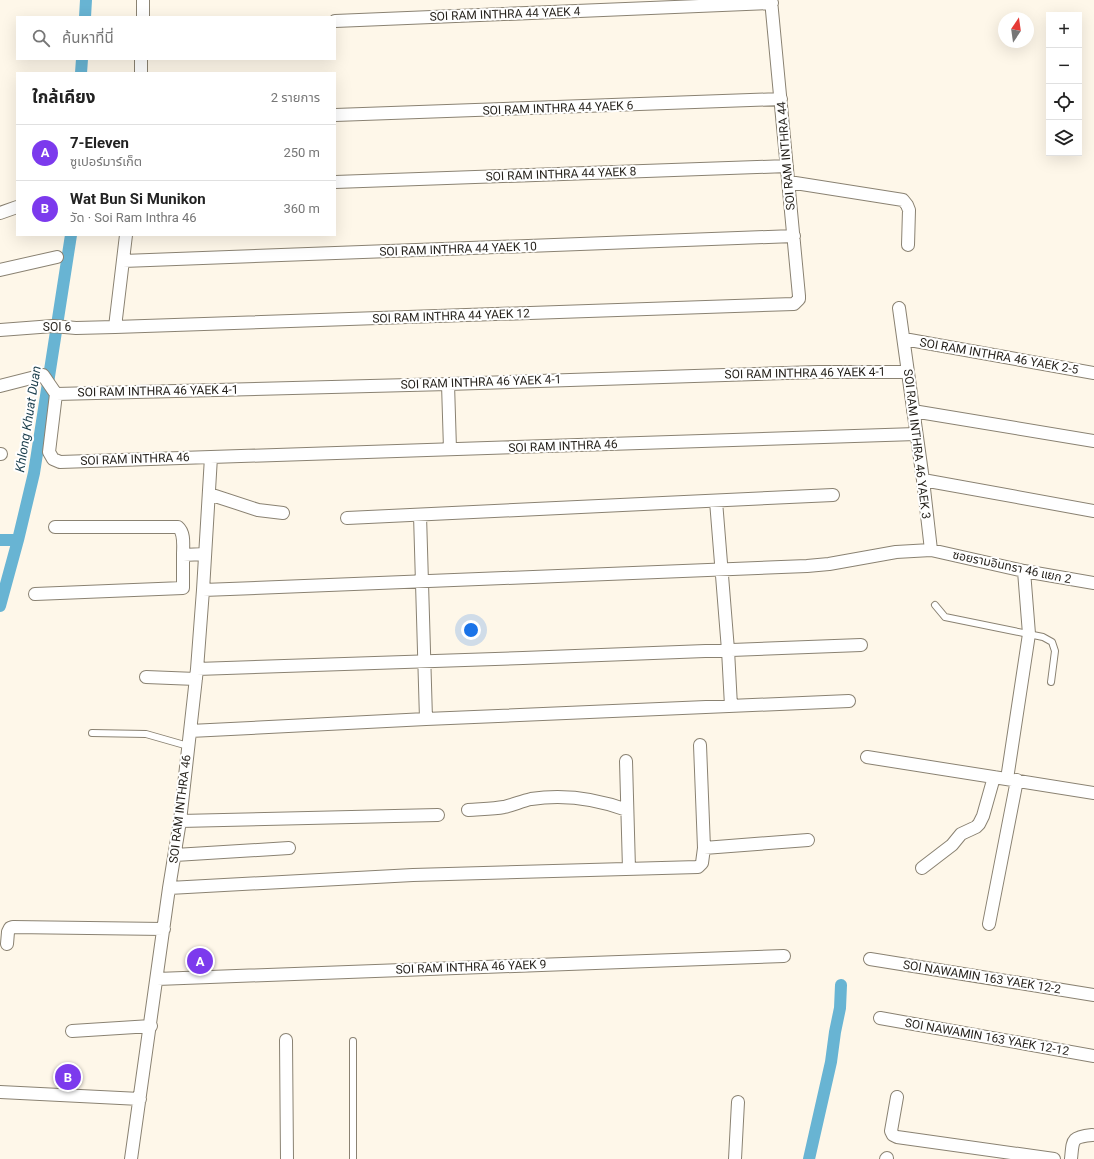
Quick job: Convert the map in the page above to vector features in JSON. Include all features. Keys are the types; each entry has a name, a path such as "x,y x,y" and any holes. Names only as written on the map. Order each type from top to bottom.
{"street":[{"path":"143,0 143,16"},
{"name":"SOI RAM INTHRA 44 YAEK 4","path":"336,21 771,2"},
{"name":"SOI RAM INTHRA 44","path":"771,2 799,296 794,304 787,304"},
{"path":"141,60 141,72"},
{"name":"SOI RAM INTHRA 44 YAEK 6","path":"336,115 781,99"},
{"name":"SOI RAM INTHRA 44 YAEK 8","path":"336,182 787,166"},
{"path":"789,182 903,200 909,210 908,245"},
{"path":"0,213 16,208"},
{"path":"115,327 126,236"},
{"name":"SOI RAM INTHRA 44 YAEK 10","path":"123,261 794,236"},
{"path":"0,270 57,258"},
{"name":"SOI RAM INTHRA 44 YAEK 12","path":"115,327 787,304"},
{"name":"SOI RAM INTHRA 46 YAEK 3","path":"899,308 923,480 931,550"},
{"name":"SOI 6","path":"0,330 58,326 115,327"},
{"name":"SOI RAM INTHRA 46 YAEK 2-5","path":"904,339 1094,373"},
{"name":"SOI RAM INTHRA 46 YAEK 4-1","path":"56,394 448,384 810,372 907,372"},
{"path":"0,386 43,375 56,394"},
{"path":"448,384 450,450"},
{"name":"SOI RAM INTHRA 46","path":"56,394 49,452 53,459 60,462 916,434"},
{"path":"913,411 1094,441"},
{"name":"SOI RAM INTHRA 46","path":"131,1159 180,820 196,674 211,457"},
{"path":"923,480 1094,511"},
{"path":"209,494 258,510 283,512"},
{"path":"347,518 833,495"},
{"path":"716,500 731,706"},
{"path":"420,515 426,719"},
{"path":"35,594 183,588 183,534 182,530 178,527 55,527"},
{"name":"ซอยรามอินทรา 46 แยก 2","path":"203,590 829,564 885,553 931,550 1024,571 1094,583"},
{"path":"183,555 205,554"},
{"path":"989,924 1012,780 1029,634 1024,571"},
{"path":"146,676 424,662 861,645"},
{"path":"190,731 426,719 849,701"},
{"path":"169,888 413,875 698,867 702,863 704,848 700,745"},
{"path":"867,756 1094,792"},
{"path":"626,761 630,869"},
{"path":"922,868 952,845 961,834 979,824 983,816 994,776"},
{"path":"468,810 504,807 530,799 557,797 582,799 627,810"},
{"path":"180,820 438,815"},
{"path":"704,848 808,840"},
{"path":"175,854 289,848"},
{"path":"7,944 8,932 10,928 14,927 164,929"},
{"name":"SOI RAM INTHRA 46 YAEK 9","path":"157,979 784,956"},
{"name":"SOI NAWAMIN 163 YAEK 12-2","path":"870,959 1094,995"},
{"name":"SOI NAWAMIN 163 YAEK 12-12","path":"880,1018 1094,1056"},
{"path":"72,1031 150,1026"},
{"path":"286,1040 287,1159"},
{"path":"0,1092 140,1099"},
{"path":"896,1097 891,1132 896,1137 1054,1159"},
{"path":"735,1159 738,1102"},
{"path":"1071,1159 1074,1140 1079,1136 1092,1135"}],"lane":[{"path":"935,605 945,617 1043,636 1052,642 1055,651 1050,682"},
{"path":"92,733 146,734 188,746"},
{"path":"353,1041 353,1159"}],"waterway":[{"name":"Khlong Khuat Duan","path":"85,16 86,0"},
{"name":"Khlong Khuat Duan","path":"81,72 82,60"},
{"name":"Khlong Khuat Duan","path":"0,606 34,473 71,236"},
{"path":"0,540 18,540"},
{"path":"809,1159 831,1062 840,1008 841,985"}],"place":[{"name":"7-Eleven","path":"200,961"},
{"name":"Wat Bun Si Munikon","path":"68,1077"}]}
